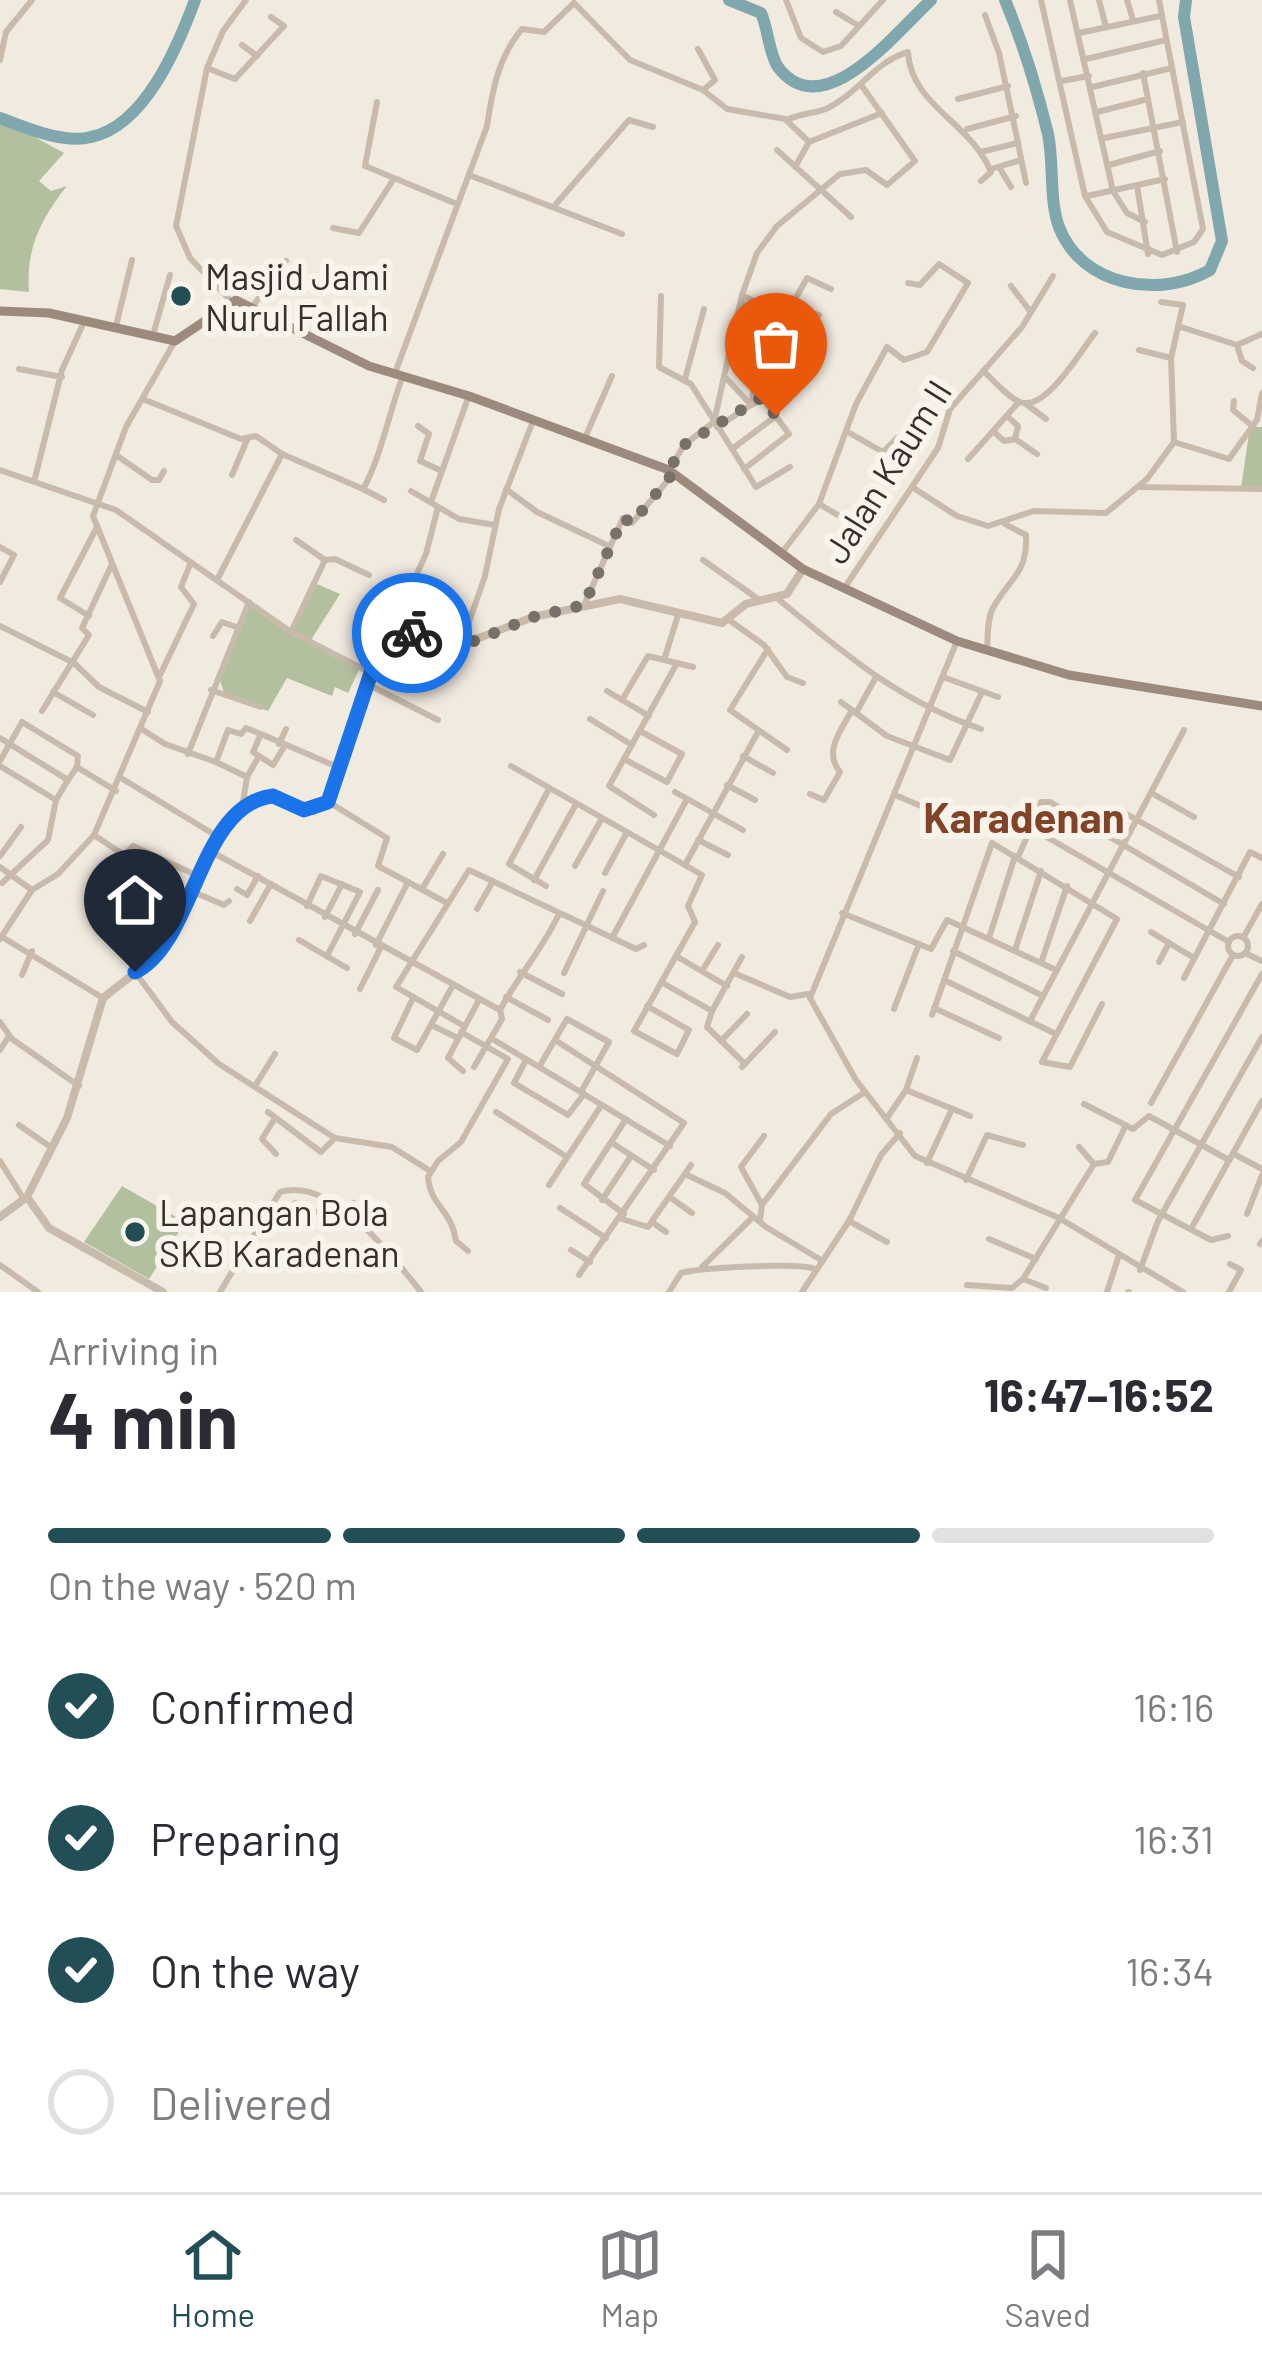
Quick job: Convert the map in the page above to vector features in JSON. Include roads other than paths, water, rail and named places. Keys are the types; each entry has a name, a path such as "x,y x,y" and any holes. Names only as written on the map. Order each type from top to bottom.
{"main road":[{"path":"0,310 49,313 175,340 195,332 231,301 253,306 398,376 469,396 672,471 803,569 986,652 1069,675 1262,706"}],"street":[{"path":"0,60 6,32 32,0"},
{"path":"231,301 176,236 207,68 223,31 246,0"},
{"path":"786,0 801,38 824,52 841,46 883,0"},
{"path":"1041,0 1085,196 1107,232 1148,254 1177,252 1200,238 1203,230 1159,0"},
{"path":"1070,0 1113,191 1127,213 1145,223"},
{"path":"1099,0 1106,27"},
{"path":"1127,0 1133,20"},
{"path":"363,489 374,471 398,376 512,42 524,28 544,32 574,2 601,25 622,55 673,82 703,90 727,110 787,120 829,108 862,86 885,59 907,52 914,86 966,130 1011,187"},
{"path":"836,12 859,26"},
{"path":"985,14 1016,116 1026,183"},
{"path":"1079,33 1160,16"},
{"path":"207,68 233,80 284,26 271,17"},
{"path":"1086,59 1166,40"},
{"path":"242,46 257,56"},
{"path":"698,49 715,80 703,90"},
{"path":"1092,87 1172,68"},
{"path":"1144,73 1177,252"},
{"path":"1061,81 1089,76"},
{"path":"716,424 741,298 757,253 772,231 850,170 870,171 887,185 915,161 862,86"},
{"path":"958,99 1008,86"},
{"path":"1097,112 1148,99"},
{"path":"377,102 363,164 457,204"},
{"path":"795,166 809,142 882,113"},
{"path":"966,130 1016,116"},
{"path":"556,204 629,119 652,128"},
{"path":"787,120 809,142"},
{"path":"1103,139 1183,122"},
{"path":"980,152 1018,143"},
{"path":"777,150 821,195 851,217"},
{"path":"1109,165 1160,151"},
{"path":"981,181 995,168 1021,160"},
{"path":"468,175 556,204 622,234"},
{"path":"333,229 358,233 393,179"},
{"path":"1085,196 1166,179"},
{"path":"1137,186 1148,254"},
{"path":"115,330 132,260"},
{"path":"253,306 286,261"},
{"path":"781,554 819,504 846,430 887,346 904,360 927,352 968,283 939,264 920,285 908,283"},
{"path":"153,338 170,275"},
{"name":"Jalan Kaum II","path":"843,590 941,442 950,409 1022,327 1052,276"},
{"path":"741,298 782,316 793,306 807,278 831,289"},
{"path":"1011,286 1030,310"},
{"path":"661,296 657,364 686,379 758,488 790,467"},
{"path":"741,298 768,317 751,406"},
{"path":"1004,524 1034,511 1103,515 1136,487 1174,442 1172,358 1182,303 1161,302"},
{"path":"793,306 819,315"},
{"path":"686,379 704,309"},
{"path":"35,478 62,377 84,322"},
{"path":"1178,326 1238,345 1262,334"},
{"path":"968,459 1007,416 1067,376 1095,333"},
{"path":"160,676 96,529 96,501 175,340"},
{"path":"1238,345 1242,361 1253,368"},
{"path":"1138,350 1172,358"},
{"path":"19,368 62,377"},
{"path":"983,371 1046,419"},
{"path":"584,440 612,376"},
{"path":"725,378 751,406"},
{"path":"1174,442 1229,459 1258,419 1262,393"},
{"path":"328,802 369,679 434,529 442,471 469,396"},
{"path":"143,399 248,440"},
{"path":"584,605 623,518 632,523 672,471 684,445 764,399 789,436 744,469"},
{"path":"1234,401 1233,410 1250,424"},
{"path":"732,449 776,416"},
{"path":"1007,416 1017,423 1015,439"},
{"path":"460,645 485,576 506,489 532,421"},
{"path":"418,426 429,434 420,461 442,471"},
{"path":"846,430 884,452 897,438"},
{"path":"994,432 1037,454"},
{"path":"232,476 248,440 256,436 282,454 384,500"},
{"path":"217,580 282,454"},
{"path":"116,455 152,480 159,480 164,471"},
{"path":"0,470 96,501 291,632 438,720"},
{"path":"912,487 974,523 1004,524 1026,535 1014,586 992,610 986,652"},
{"path":"1136,487 1262,489"},
{"path":"506,489 537,512 609,546"},
{"path":"411,491 460,519 495,525"},
{"path":"819,504 848,520"},
{"path":"629,509 639,514"},
{"path":"89,616 60,598 96,529"},
{"path":"296,540 325,560 335,559 369,575"},
{"path":"0,547 14,555 0,582"},
{"path":"291,632 325,560"},
{"path":"703,560 760,601"},
{"path":"103,998 32,951 1,938 32,890 58,874 94,835 194,604 182,587 191,562"},
{"path":"74,663 89,634 82,628 112,564"},
{"path":"391,628 460,645 533,617 620,599 716,624 790,591 803,569"},
{"path":"778,598 837,641 851,661 876,679 930,710 981,729"},
{"path":"188,754 249,602"},
{"path":"664,660 679,612"},
{"path":"729,620 768,649 787,677 803,682"},
{"path":"213,636 222,622 236,626"},
{"path":"0,626 74,663 99,687 148,712"},
{"path":"808,993 957,640"},
{"path":"768,649 730,707 787,750"},
{"path":"622,700 644,659 693,667"},
{"path":"42,711 68,663 74,663"},
{"path":"654,815 609,786 676,664"},
{"path":"943,677 998,697"},
{"path":"810,794 824,800 828,796 840,772 832,761 833,746 876,679"},
{"path":"212,690 261,707"},
{"path":"607,691 649,716"},
{"path":"53,692 93,715"},
{"path":"842,702 913,749 950,760 982,692"},
{"path":"590,719 632,745"},
{"path":"2,883 48,840 56,800 77,767 78,756 22,722 0,764 56,800"},
{"path":"140,728 188,754 247,777"},
{"path":"216,762 228,730 241,734 246,728 340,768"},
{"path":"260,734 253,752 273,765 286,729"},
{"path":"624,758 667,782 678,770 682,754 640,730"},
{"path":"1030,1021 1154,795 1184,730"},
{"path":"685,865 758,732"},
{"path":"0,738 68,780"},
{"path":"0,1217 26,1198 52,1148 79,1086 103,998 155,957 212,851 242,809 247,777 259,756"},
{"path":"743,756 773,773"},
{"path":"511,766 702,878 688,906 695,922 647,1006 635,1034 677,1054 689,1030 647,1006"},
{"path":"77,767 116,790"},
{"path":"122,778 220,838"},
{"path":"728,785 755,800"},
{"path":"545,886 509,864 549,789"},
{"path":"675,792 742,830"},
{"path":"895,795 956,821"},
{"path":"1154,795 1194,817"},
{"path":"242,809 273,796 304,810 328,802 388,838 378,866 447,903"},
{"path":"612,938 687,799"},
{"path":"989,938 1041,802 1050,802 1224,904"},
{"path":"534,880 576,805"},
{"path":"1121,811 1239,877"},
{"path":"575,866 601,820"},
{"path":"0,856 21,827"},
{"path":"1030,828 1229,942 1233,955 1151,1103"},
{"path":"605,873 626,834"},
{"path":"94,835 125,856 131,846 198,876"},
{"path":"698,840 728,855"},
{"path":"999,1038 933,1011 989,844 1017,856 1117,919 1042,1062 1070,1067 1102,1004"},
{"path":"212,851 343,928 500,1010"},
{"path":"1184,978 1250,852 1262,858"},
{"path":"422,889 442,854"},
{"path":"0,867 32,890"},
{"path":"461,1032 397,988 469,870 639,950 644,946"},
{"path":"1015,950 1041,872"},
{"path":"237,889 247,895 258,876"},
{"path":"307,906 321,876 360,892 327,956"},
{"path":"477,909 494,881"},
{"path":"360,989 408,882"},
{"path":"250,921 271,884"},
{"path":"325,917 342,884"},
{"path":"1041,963 1066,886"},
{"path":"355,934 378,890"},
{"path":"190,891 224,905 229,901"},
{"path":"564,973 603,891"},
{"path":"1245,953 1244,938 1262,904"},
{"path":"842,913 934,948 946,920 1055,970"},
{"path":"474,1067 502,1019 500,1010 520,972 541,952 560,914"},
{"path":"1151,932 1194,958"},
{"path":"1229,942 1244,938"},
{"path":"299,940 347,968"},
{"path":"1160,962 1169,943"},
{"path":"894,1009 919,944"},
{"path":"702,971 718,945"},
{"path":"22,975 32,951"},
{"path":"952,951 1041,995"},
{"path":"1233,955 1245,953 1262,961"},
{"path":"676,956 727,986"},
{"path":"742,957 706,1024 743,1066 775,1032"},
{"path":"135,972 172,1022 210,1058 335,1138 392,1147 430,1172"},
{"path":"520,972 562,994"},
{"path":"734,973 790,997 808,993"},
{"path":"1228,1236 1216,1241 1136,1200 1262,974"},
{"path":"944,980 1054,1033"},
{"path":"662,982 712,1011"},
{"path":"413,998 394,1038 417,1050 452,987"},
{"path":"808,993 865,1092 927,1163 1059,1218 1183,1292"},
{"path":"506,998 548,1020"},
{"path":"463,1071 447,1060 478,1000"},
{"path":"722,1041 747,1014"},
{"path":"526,1060 514,1081 568,1115 607,1039 570,1018 538,1067"},
{"path":"0,1022 9,1036 79,1086"},
{"path":"431,1024 489,1041 670,1146"},
{"path":"0,1050 9,1036"},
{"path":"1140,1270 1162,1214 1262,1037"},
{"path":"555,1040 683,1121 580,1275"},
{"path":"468,1251 455,1241 453,1219 431,1196 430,1172 461,1142 507,1061 489,1041"},
{"path":"255,1086 275,1054"},
{"path":"887,1118 906,1090 917,1058"},
{"path":"906,1090 970,1116"},
{"path":"669,1292 681,1273 702,1267 756,1219 831,1114 865,1092"},
{"path":"1191,1228 1262,1101"},
{"path":"1084,1104 1125,1126 1136,1128 1146,1116 1262,1172 1247,1214"},
{"path":"550,1185 601,1106"},
{"path":"927,1163 952,1109"},
{"path":"496,1112 567,1157"},
{"path":"276,1154 262,1139 272,1115 321,1152 335,1138"},
{"path":"627,1118 584,1184 623,1216 644,1229 691,1165"},
{"path":"19,1125 52,1148"},
{"path":"1079,1147 1094,1164 1106,1165 1125,1126"},
{"path":"806,1290 849,1221 873,1169 900,1133"},
{"path":"966,1180 987,1135 1023,1144"},
{"path":"762,1205 741,1167 764,1136"},
{"path":"610,1142 654,1170"},
{"path":"602,1200 631,1156"},
{"path":"0,1160 50,1228 164,1292"},
{"path":"968,1285 1017,1289 1094,1164"},
{"path":"685,1174 725,1193 821,1260"},
{"path":"220,1292 283,1190 313,1192 370,1230 421,1292"},
{"path":"670,1197 692,1213"},
{"path":"264,1221 278,1228 295,1203 316,1212"},
{"path":"347,1214 354,1203"},
{"path":"560,1208 606,1238"},
{"path":"849,1221 887,1242"},
{"path":"652,1222 666,1232"},
{"path":"988,1239 1036,1258"},
{"path":"571,1250 590,1262"},
{"path":"1107,1292 1120,1255"},
{"path":"702,1267 717,1272 798,1262 815,1269"},
{"path":"1230,1264 1241,1270 1230,1292"},
{"path":"0,1265 38,1292"},
{"path":"1023,1279 1046,1288"},
{"path":"140,1292 147,1280"},
{"path":"1159,1292 1164,1282"}],"waterway":[{"path":"0,118 68,138 110,130 128,117 157,82 195,0"},
{"path":"729,0 761,13 778,67 796,83 816,86 859,68 931,0"},
{"path":"1005,0 1048,134 1059,227 1085,263 1104,275 1146,285 1169,284 1210,270 1222,241 1184,17 1186,0"}],"place":[{"name":"Masjid Jami Nurul Fallah","path":"181,296"},
{"name":"Lapangan Bola SKB Karadenan","path":"135,1232"}],"district":[{"name":"Karadenan","path":"1024,816"}]}
